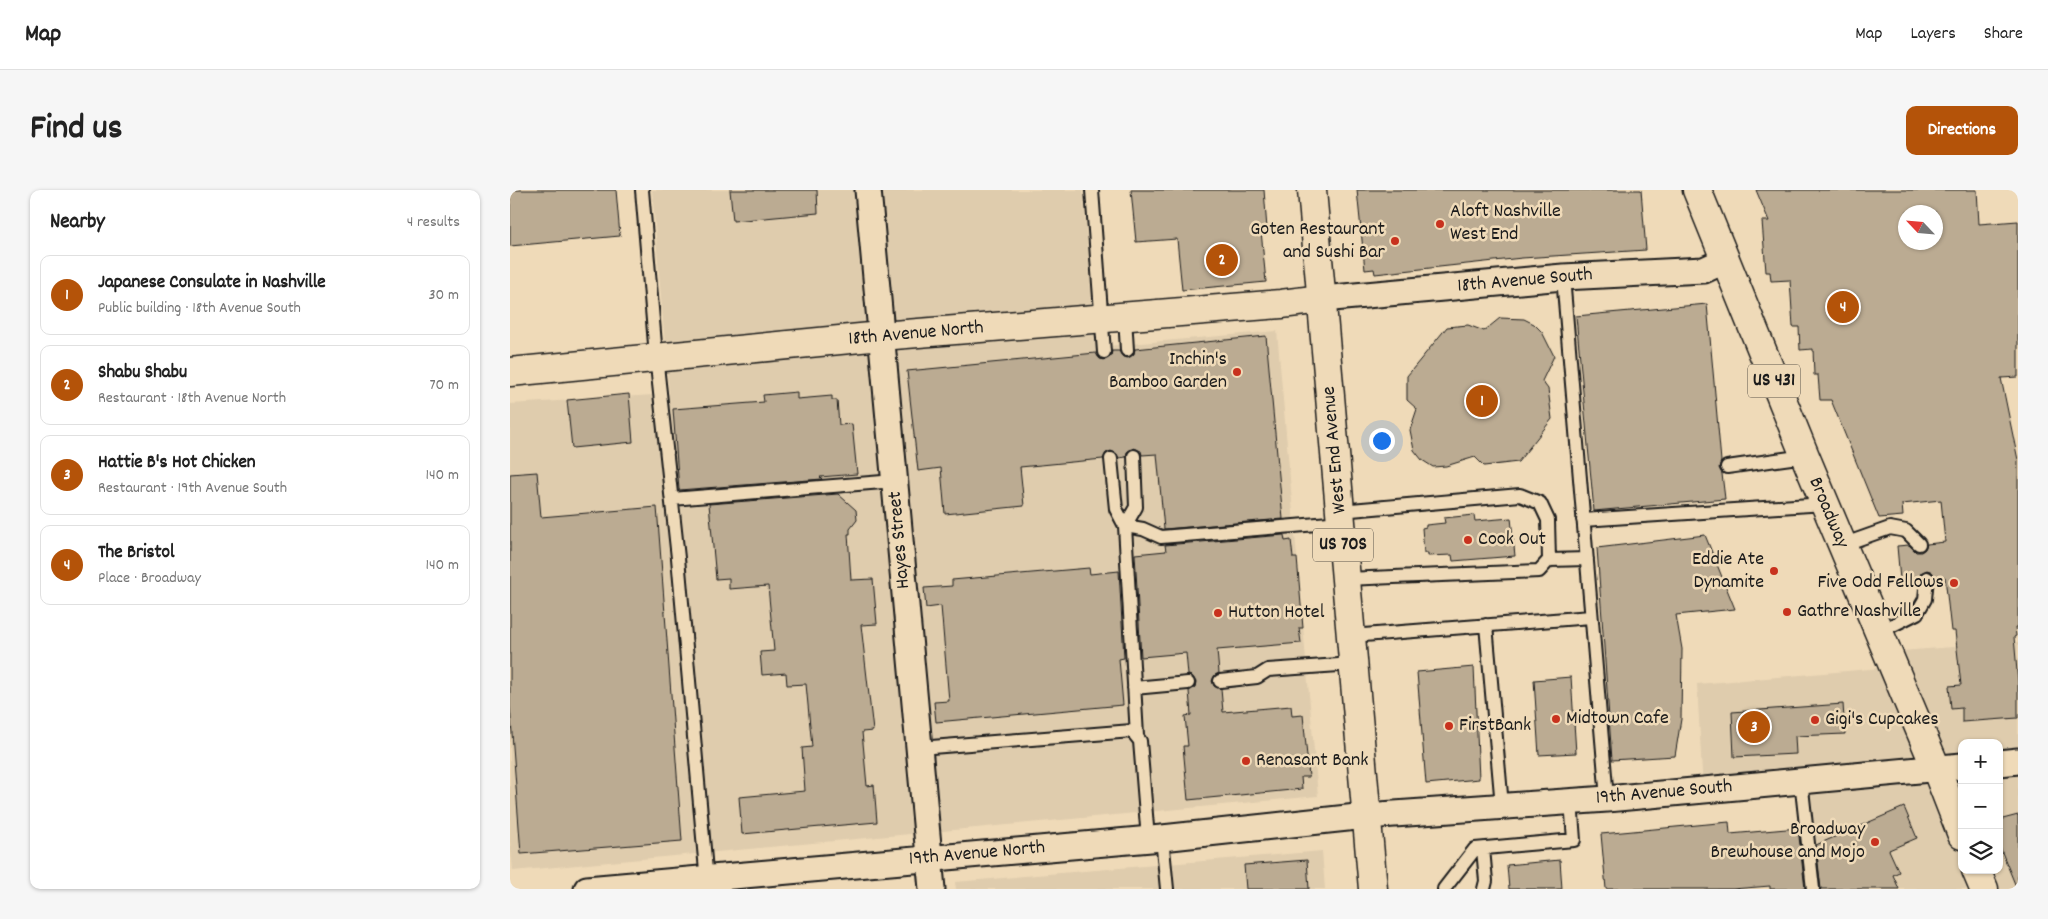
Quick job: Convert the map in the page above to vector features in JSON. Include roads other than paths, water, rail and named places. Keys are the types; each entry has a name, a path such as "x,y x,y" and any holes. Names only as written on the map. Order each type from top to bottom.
{"main road":[{"name":"West End Avenue","path":"1312,190 1373,889"},
{"name":"Broadway","path":"1697,190 1879,632 1949,767 1961,829"},
{"name":"18th Avenue North","path":"510,372 656,356 1322,299"},
{"path":"1978,874 1984,889"}],"street":[{"name":"Hayes Street","path":"868,190 932,889"},
{"name":"18th Avenue South","path":"1322,299 1563,277 1704,270 1726,260"},
{"path":"2003,763 2018,761"},
{"name":"19th Avenue South","path":"1366,816 1607,799 1949,767"},
{"name":"19th Avenue North","path":"587,889 707,884 930,858 1155,838 1366,816"}],"lane":[{"path":"642,190 656,356 672,499 707,884"},
{"path":"1092,190 1114,318 1127,350"},
{"path":"1563,277 1607,799"},
{"path":"1104,352 1114,318"},
{"path":"1124,526 1136,507 1134,456"},
{"path":"1727,466 1805,456"},
{"path":"1111,459 1116,509 1124,526 1137,736"},
{"path":"672,499 895,481"},
{"path":"1124,526 1143,529 1162,537 1520,495 1540,503 1548,520 1549,560 1539,571 1346,579"},
{"path":"1583,520 1825,504"},
{"path":"1842,545 1890,528 1906,532 1919,544"},
{"path":"1549,560 1587,559"},
{"path":"1879,632 1917,613 1925,599 1927,578"},
{"path":"1351,636 1591,617"},
{"path":"1486,625 1502,806"},
{"path":"1220,681 1257,677 1268,670 1353,664"},
{"path":"1134,688 1188,683"},
{"path":"919,748 1132,731 1140,742 1155,838 1167,889"},
{"path":"1801,780 1813,889"},
{"path":"1444,889 1475,849 1574,840 1571,801"},
{"path":"1483,849 1486,881 1484,889"}],"place":[{"name":"Aloft Nashville West End","path":"1440,224"},
{"name":"Goten Restaurant and Sushi Bar","path":"1395,241"},
{"name":"Shabu Shabu","path":"1222,260"},
{"name":"The Bristol","path":"1843,307"},
{"name":"Inchin's Bamboo Garden","path":"1237,372"},
{"name":"Japanese Consulate in Nashville","path":"1482,401"},
{"name":"Cook Out","path":"1468,540"},
{"name":"Eddie Ate Dynamite","path":"1774,571"},
{"name":"Five Odd Fellows","path":"1954,583"},
{"name":"Gathre Nashville","path":"1787,612"},
{"name":"Hutton Hotel","path":"1218,613"},
{"name":"Midtown Cafe","path":"1556,719"},
{"name":"Gigi's Cupcakes","path":"1815,720"},
{"name":"FirstBank","path":"1449,726"},
{"name":"Hattie B's Hot Chicken","path":"1754,727"},
{"name":"Renasant Bank","path":"1246,761"},
{"name":"Broadway Brewhouse and Mojo","path":"1875,842"}]}
